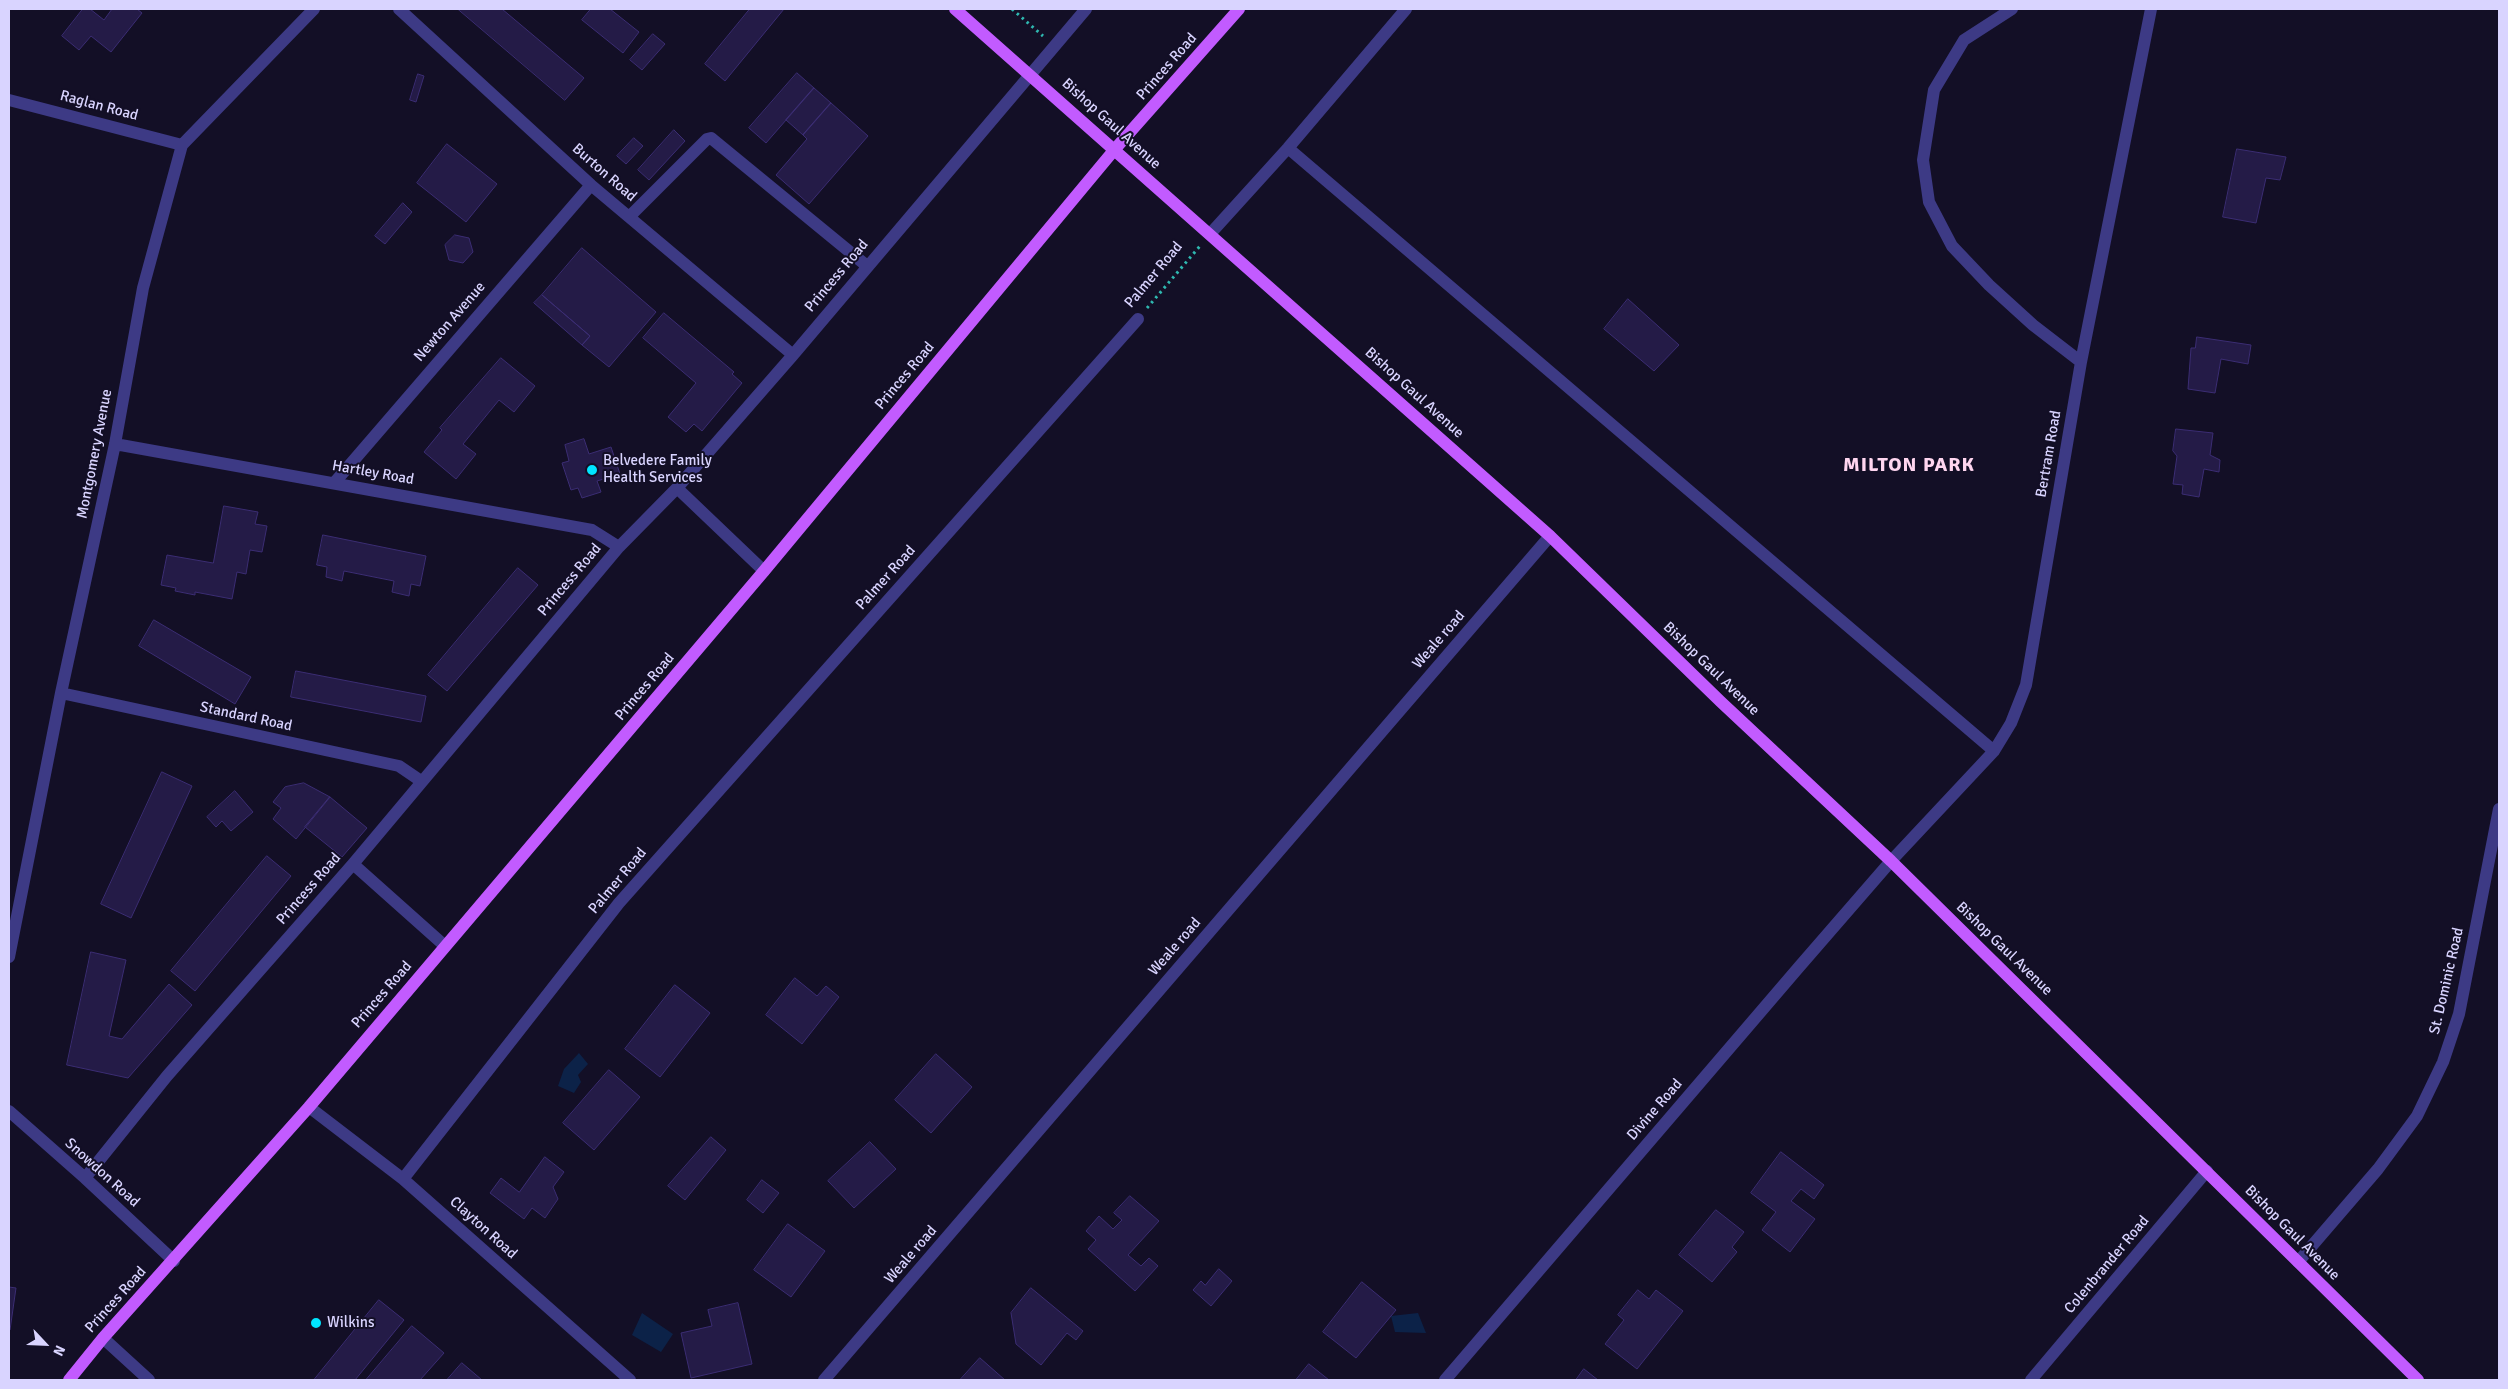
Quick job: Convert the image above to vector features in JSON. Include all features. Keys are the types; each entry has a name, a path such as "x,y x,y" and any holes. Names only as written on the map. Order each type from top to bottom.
{"main road":[{"name":"Bishop Gaul Avenue","path":"955,9 1550,536 1721,702 1891,861 2418,1380"},
{"name":"Princes Road","path":"69,1380 103,1338 174,1261 309,1107 764,571 1115,149 1239,9"}],"street":[{"name":"Montgomery Avenue","path":"9,957 61,693 115,444 143,288 182,145 314,9"},
{"name":"Burton Road","path":"399,9 591,185 793,355"},
{"name":"Princess Road","path":"85,1178 167,1076 353,864 619,547 677,488 793,355 1029,73 1086,9"},
{"path":"1210,234 1288,148 1406,9"},
{"path":"2012,9 1964,40 1934,90 1923,160 1929,202 1952,246 1958,253 1989,285 2033,325 2081,362"},
{"name":"Bertram Road","path":"1891,861 1994,751 2011,723 2026,685 2081,362 2151,9"},
{"name":"Raglan Road","path":"9,100 182,145"},
{"path":"629,217 711,138 867,266"},
{"path":"1288,148 1994,751"},
{"name":"Newton Avenue","path":"335,482 591,185"},
{"name":"Palmer Road","path":"403,1179 619,903 1138,319"},
{"name":"Hartley Road","path":"115,444 335,482 592,530 619,547"},
{"path":"677,488 764,571"},
{"name":"Weale road","path":"824,1380 1550,536"},
{"name":"Standard Road","path":"61,693 398,766 421,781"},
{"name":"St. Dominic Road","path":"2298,1262 2389,1154 2417,1116 2443,1062 2459,1014 2499,809"},
{"name":"Divine Road","path":"1445,1380 1891,861"},
{"path":"353,864 445,946"},
{"name":"Clayton Road","path":"309,1107 403,1179 630,1380"},
{"name":"Snowdon Road","path":"9,1111 85,1178 174,1261"},
{"name":"Colenbrander Road","path":"2031,1380 2207,1171"},
{"path":"103,1338 149,1380"}],"path":[{"path":"1012,9 1054,45"},
{"name":"Palmer Road","path":"1138,319 1210,234"}],"water":[{"path":"579,1053 588,1064 578,1075 581,1082 574,1093 558,1086 564,1069"},
{"path":"642,1313 673,1334 661,1352 632,1335"},
{"path":"1418,1313 1426,1333 1395,1332 1391,1316"}],"building":[{"path":"83,9 90,9 104,20 112,9 137,9 142,13 111,52 91,36 79,50 62,36"},
{"path":"458,9 502,9 584,78 565,100"},
{"path":"591,9 610,9 639,32 623,53 582,20"},
{"path":"750,9 784,9 725,81 705,64"},
{"path":"653,34 665,44 642,70 630,60"},
{"path":"797,73 814,88 766,143 749,128"},
{"path":"418,74 424,76 416,102 410,100"},
{"path":"814,88 831,103 803,135 786,120"},
{"path":"831,103 868,136 809,204 776,175 807,139 803,135"},
{"path":"674,130 685,141 649,180 638,170"},
{"path":"634,138 643,146 626,164 617,156"},
{"path":"447,144 497,184 466,222 417,183"},
{"path":"2237,149 2286,157 2280,180 2266,178 2256,223 2223,217"},
{"path":"403,203 412,212 385,244 375,236"},
{"path":"455,235 469,238 473,252 463,263 449,260 445,245"},
{"path":"582,248 656,312 609,367 582,345 590,336 542,295"},
{"path":"542,295 590,336 582,345 534,303"},
{"path":"1628,299 1679,345 1654,371 1604,329"},
{"path":"664,313 734,372 732,374 742,383 702,431 694,424 686,432 668,417 696,383 643,338"},
{"path":"2197,337 2251,345 2248,364 2221,359 2215,393 2188,389 2191,348 2195,348"},
{"path":"501,358 535,386 514,412 499,400 463,444 476,454 456,479 424,452 442,430 440,428"},
{"path":"2176,429 2213,433 2210,455 2220,460 2219,472 2204,469 2199,497 2182,494 2183,485 2173,484 2177,456 2173,451"},
{"path":"584,439 589,454 611,447 620,474 597,481 601,492 582,498 578,488 571,490 562,463 569,461 565,445"},
{"path":"224,506 258,512 255,524 267,526 262,552 250,550 246,574 237,572 232,599 195,592 195,595 175,591 176,588 161,585 167,555 213,563"},
{"path":"323,535 426,556 420,586 411,584 409,596 392,592 394,581 344,571 342,581 326,577 327,567 317,565"},
{"path":"518,568 538,585 447,691 428,675"},
{"path":"154,620 251,677 235,704 139,646"},
{"path":"296,671 426,696 421,722 291,697"},
{"path":"162,772 192,786 131,918 101,904"},
{"path":"304,783 330,797 296,839 273,819 281,808 273,802 285,787"},
{"path":"235,791 253,812 231,831 222,821 216,827 207,817"},
{"path":"330,797 367,828 342,857 305,827"},
{"path":"267,856 291,876 195,991 171,971"},
{"path":"91,952 126,960 109,1036 122,1039 169,984 192,1005 128,1078 67,1065"},
{"path":"795,978 817,996 826,986 839,997 802,1044 766,1015"},
{"path":"675,985 710,1013 660,1077 625,1049"},
{"path":"936,1054 972,1087 931,1133 895,1100"},
{"path":"609,1070 640,1097 594,1150 563,1123"},
{"path":"711,1137 726,1150 685,1200 668,1186"},
{"path":"870,1142 896,1169 854,1208 828,1181"},
{"path":"1781,1152 1824,1185 1814,1199 1801,1189 1791,1201 1815,1219 1790,1252 1762,1230 1776,1212 1751,1193"},
{"path":"545,1157 564,1172 553,1187 558,1199 545,1218 532,1208 524,1219 490,1193 501,1178 519,1192"},
{"path":"762,1180 779,1193 763,1213 747,1200"},
{"path":"1130,1196 1159,1221 1128,1255 1141,1266 1149,1258 1158,1266 1135,1291 1088,1249 1096,1240 1086,1231 1099,1216 1113,1229 1122,1220 1114,1213"},
{"path":"1716,1210 1744,1232 1732,1247 1737,1252 1712,1282 1679,1255"},
{"path":"788,1224 825,1251 791,1297 754,1270"},
{"path":"1219,1269 1232,1281 1211,1306 1193,1290 1201,1281 1205,1285"},
{"path":"1362,1282 1396,1310 1356,1358 1323,1332"},
{"path":"9,1287 16,1288 10,1330 9,1329"},
{"path":"1031,1288 1083,1331 1076,1340 1067,1333 1041,1365 1016,1344 1011,1313"},
{"path":"1638,1290 1649,1299 1656,1290 1683,1311 1637,1369 1605,1344 1624,1320 1618,1315"},
{"path":"379,1300 404,1320 355,1380 314,1380"},
{"path":"738,1303 752,1364 691,1378 681,1333 712,1326 708,1310"},
{"path":"412,1326 444,1353 420,1380 366,1380"},
{"path":"980,1358 1005,1380 960,1380"},
{"path":"462,1363 482,1380 447,1380"},
{"path":"1309,1364 1329,1380 1296,1380"},
{"path":"1584,1369 1598,1380 1576,1380"}],"place":[{"name":"Belvedere Family Health Services","path":"592,470"},
{"name":"Wilkins","path":"316,1323"}],"district":[{"name":"MILTON PARK","path":"1909,466"}]}
